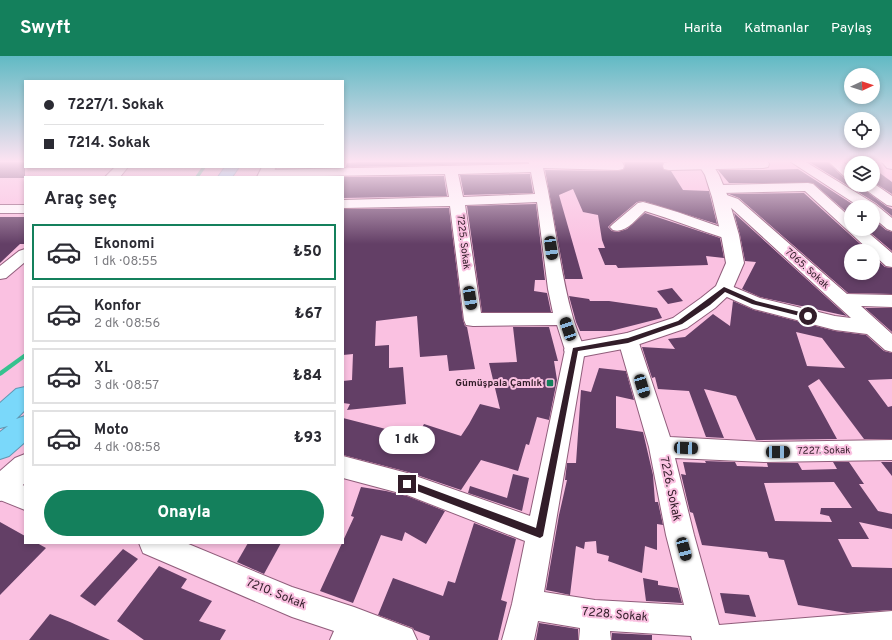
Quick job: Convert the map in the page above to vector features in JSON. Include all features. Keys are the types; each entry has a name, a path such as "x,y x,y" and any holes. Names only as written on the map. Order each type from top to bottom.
{"highway":[{"path":"0,418 24,397"},
{"path":"0,448 24,427"}],"street":[{"name":"7225. Sokak","path":"455,189 473,320 564,319"},
{"path":"518,640 527,604 575,350 564,319 557,289 541,189"},
{"path":"575,350 628,340 680,323 708,304 724,289 735,263 730,235 718,189"},
{"path":"719,193 775,189"},
{"path":"810,189 844,220"},
{"path":"841,189 859,200"},
{"path":"877,192 892,202"},
{"name":"7065. Sokak","path":"719,193 733,202 892,345"},
{"path":"344,204 457,202 543,198"},
{"path":"618,227 643,206 684,218 694,224 730,235"},
{"path":"0,209 24,209"},
{"path":"880,215 892,226"},
{"path":"863,236 892,262"},
{"path":"0,274 24,255"},
{"path":"724,289 754,303 835,322 872,328 892,329"},
{"path":"841,300 892,301"},
{"name":"7226. Sokak","path":"628,340 661,447 680,535 711,634"},
{"name":"7227. Sokak","path":"661,447 764,452 892,450"},
{"path":"24,467 0,488 24,498"},
{"path":"344,467 407,484 540,533"},
{"name":"7210. Sokak","path":"155,544 292,602 350,631 401,640"},
{"name":"7228. Sokak","path":"527,604 595,628 711,634 823,633 892,626"}],"building":[{"path":"344,189 446,189 447,196 344,198"},
{"path":"463,189 532,189 533,193 464,195"},
{"path":"549,189 572,189 559,195 583,279 565,279"},
{"path":"573,189 683,189 709,191 717,224 643,201 637,202 608,227 612,231 618,232 627,229 645,213 720,238 724,258 706,256 708,265 618,268 616,265 605,265 598,248 605,248 602,240 598,215 583,212"},
{"path":"820,189 829,189 846,200 844,200 844,210"},
{"path":"884,189 892,189 892,194"},
{"path":"858,192 867,192 878,200 871,200"},
{"path":"804,193 844,229 844,236 851,236 860,244 844,244 844,280 880,280 880,262 885,267 892,268 892,294 848,293 739,198 729,194"},
{"path":"880,202 892,209 892,216 880,206"},
{"path":"536,204 545,280 535,280 534,291 547,293 551,312 482,312 467,206"},
{"path":"449,208 463,320 465,326 467,327 475,369 449,371 447,355 420,357 417,316 376,321 375,346 389,345 389,368 403,367 406,404 347,410 350,404 344,403 344,381 352,380 353,354 344,355 344,209"},
{"path":"734,213 847,316 760,297 742,289 756,262 745,261"},
{"path":"0,217 24,217 24,244 20,244 0,263"},
{"path":"880,225 886,230 892,232 892,251 874,236 880,236"},
{"path":"672,288 683,301 668,304 657,291"},
{"path":"569,296 589,299 590,301 609,301 657,308 662,318 611,331 580,331"},
{"path":"733,301 754,310 835,331 866,335 884,351 892,353 892,379 868,380 888,407 892,406 892,439 864,439 819,379 808,386 837,439 756,440 736,396 704,389 724,438 706,437 689,391 658,389 655,377 652,378 642,347 675,349 668,339 685,337 713,314 730,326","holes":["796,332 822,338 845,368 807,366"]},
{"path":"865,308 892,308 892,332"},
{"path":"513,327 549,327 558,361 554,361 557,380 549,420 537,417 529,445 526,444 518,471 481,460 461,490 408,472 344,455 344,418 417,437 424,424 461,436 480,404 500,409 489,363 517,362"},
{"path":"599,368 626,371 634,400 616,396 616,428 643,432 653,475 655,502 658,502 663,525 657,524 657,550 645,546 642,573 608,561 609,556 597,553 596,541 585,542 584,549 576,546 570,595 546,590 559,515 567,480 565,480 567,463 576,463 581,390 591,392"},
{"path":"705,461 735,462 737,466 768,467 767,463 798,463 802,470 837,469 833,462 849,462 864,484 859,484 878,511 892,514 892,529 859,522 869,539 838,539 852,567 892,568 892,610 847,613 798,605 784,560 769,558 767,552 702,545 693,513 690,512 681,474 686,475 683,462 706,463","holes":["834,482 852,508 821,508 820,514 829,516 832,522 775,521 764,483"]},
{"path":"881,462 892,462 892,476"},
{"path":"513,474 529,478 522,511 468,493 470,486 507,498"},
{"path":"361,487 407,496 445,511 426,544 405,532 402,541 381,535 353,603 320,591 342,544 344,544 344,539 354,517 351,516"},
{"path":"0,522 24,535 24,544 39,544 46,548 0,595"},
{"path":"474,523 516,539 501,600 507,602 498,640 429,640 430,636 378,615 393,578 443,596 448,581 455,583"},
{"path":"247,544 280,544 264,574 237,562"},
{"path":"123,549 138,559 95,606 80,596"},
{"path":"159,566 187,579 181,588 212,601 199,621 226,630 220,640 144,640 117,621"},
{"path":"643,578 658,581 658,585 678,588 682,603 646,601"},
{"path":"720,593 749,595 756,617 725,613"},
{"path":"50,614 70,622 110,640 29,640"},
{"path":"539,623 578,629 578,640 536,640"},
{"path":"612,633 652,635 652,640 612,640"}],"waterway":[{"path":"0,374 24,356"}],"place":[{"name":"Gümüşpala Çamlık","path":"550,383"}],"route":[{"path":"407,484 540,533 575,350 628,340 680,323 708,304 724,289 754,303 808,316"}]}
